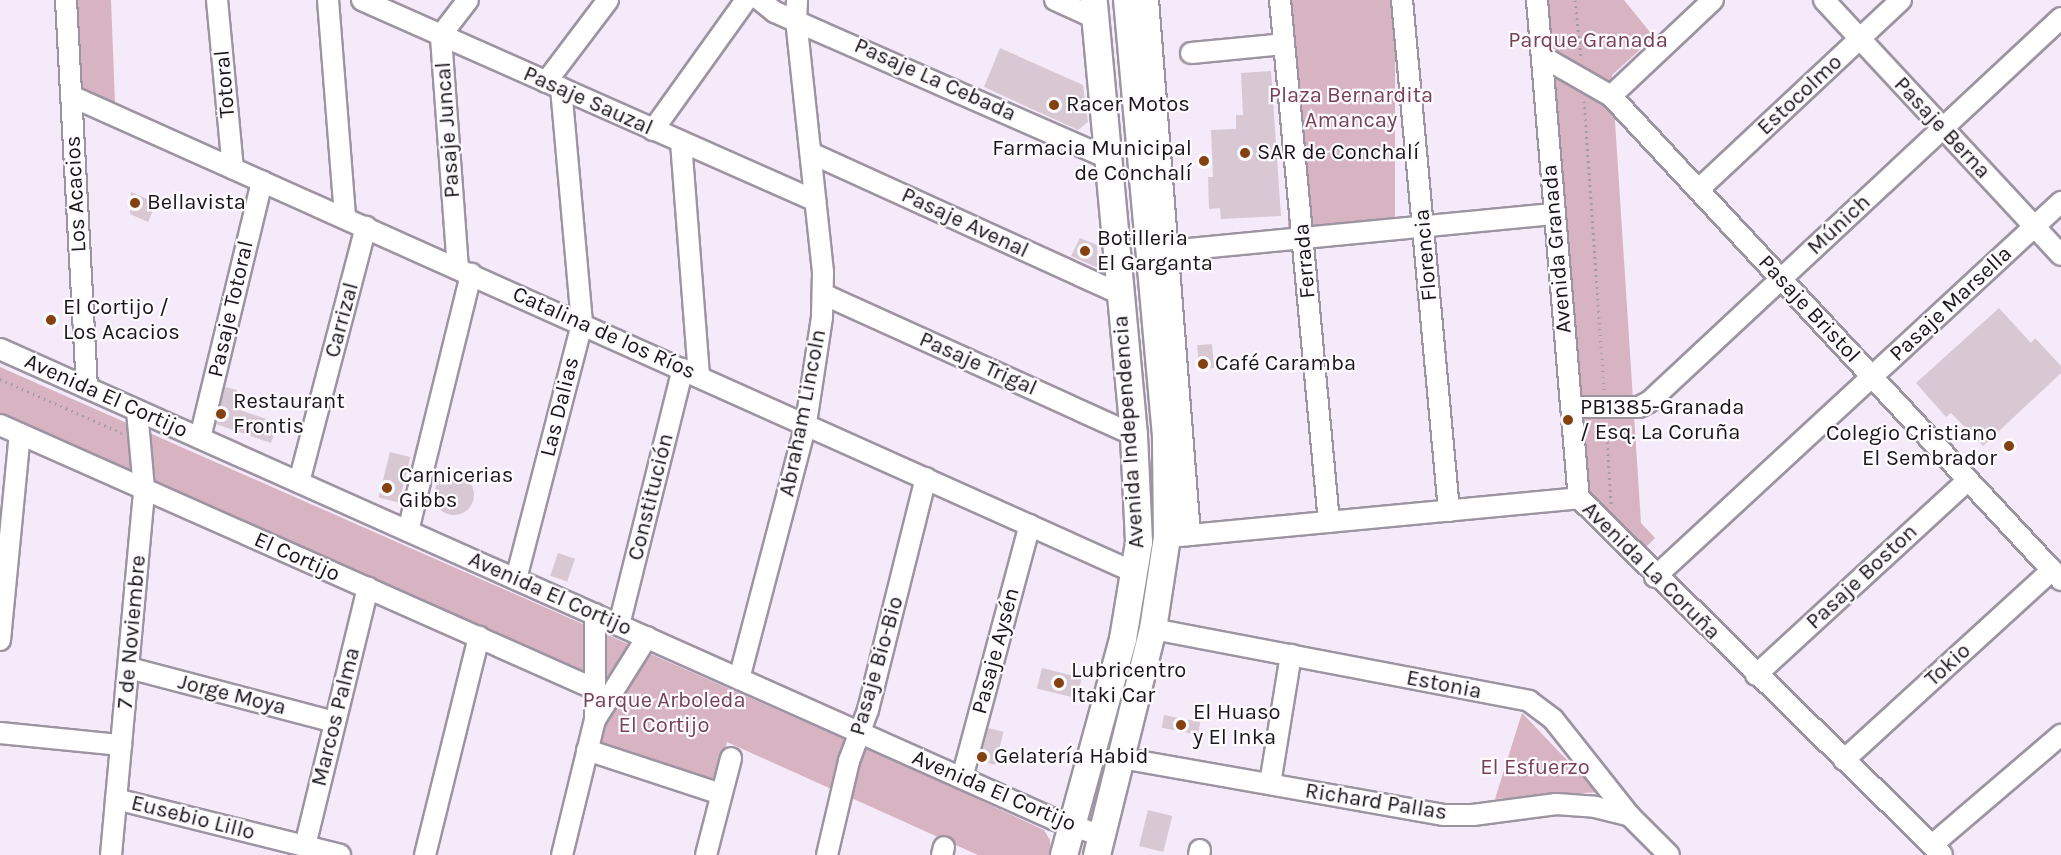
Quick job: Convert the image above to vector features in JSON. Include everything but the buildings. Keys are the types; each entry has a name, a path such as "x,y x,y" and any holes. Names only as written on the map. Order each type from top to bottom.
{"main road":[{"name":"Avenida Independencia","path":"1100,845 1153,629 1179,536 1166,436 1127,0"},
{"name":"Avenida Independencia","path":"1064,855 1123,639 1137,573 1139,514 1134,435 1106,157 1094,9"}],"street":[{"name":"Los Acacios","path":"66,0 87,387"},
{"name":"Totoral","path":"217,0 233,168"},
{"path":"328,0 345,218"},
{"name":"Pasaje Sauzal","path":"362,0 815,201"},
{"name":"Pasaje Juncal","path":"408,531 465,271 441,35 468,0"},
{"path":"553,85 608,0"},
{"path":"653,130 746,0"},
{"name":"Pasaje La Cebada","path":"760,0 796,20 1106,157"},
{"name":"Abraham Lincoln","path":"739,679 806,423 823,294 811,153 796,20 797,0"},
{"path":"1055,0 1094,9"},
{"name":"Avenida Independencia","path":"1148,0 1168,251 1179,536"},
{"name":"Ferrada","path":"1280,0 1289,180 1303,239 1329,522"},
{"name":"Florencia","path":"1402,0 1449,511"},
{"name":"Avenida Granada","path":"1538,0 1553,214 1579,498"},
{"path":"1611,96 1713,0"},
{"name":"Pasaje Berna","path":"1824,0 2061,255"},
{"name":"Estocolmo","path":"1698,190 1901,0"},
{"name":"Múnich","path":"1571,407 1639,407 1649,402 2061,18"},
{"path":"1191,53 1284,44"},
{"name":"Pasaje Bristol","path":"1543,57 1611,96 2056,575"},
{"name":"Las Dalias","path":"516,579 582,323 553,85"},
{"name":"Catalina de los Ríos","path":"71,96 1137,573"},
{"name":"Constitución","path":"619,625 691,372 681,142"},
{"name":"Pasaje Avenal","path":"811,153 1120,294"},
{"name":"Pasaje Totoral","path":"200,438 262,181"},
{"name":"Pasaje Marsella","path":"1655,577 2061,202"},
{"path":"1168,251 1553,214"},
{"name":"Carrizal","path":"299,482 366,227"},
{"name":"Pasaje Trigal","path":"823,294 1134,435"},
{"name":"Avenida El Cortijo","path":"0,349 1072,826 1100,845"},
{"name":"7 de Noviembre","path":"111,855 144,489 142,442 137,410"},
{"name":"El Cortijo","path":"0,425 595,689"},
{"path":"0,640 20,434"},
{"name":"Pasaje Bio-Bio","path":"827,855 849,761 860,732 926,478"},
{"name":"Pasaje Boston","path":"1756,675 1968,480"},
{"name":"Avenida La Coruña","path":"1179,536 1579,498 1613,536 1937,850"},
{"name":"Pasaje Aysén","path":"962,778 1030,525"},
{"name":"Tokio","path":"1844,760 2056,575"},
{"name":"Marcos Palma","path":"305,846 368,588"},
{"path":"562,855 595,720 596,614"},
{"name":"Estonia","path":"1153,629 1537,705 1553,719 1630,816 1669,855"},
{"path":"425,855 479,637"},
{"path":"595,720 647,637"},
{"path":"1270,784 1291,656"},
{"name":"Jorge Moya","path":"129,668 335,722"},
{"path":"0,733 121,746"},
{"path":"1937,850 2061,735"},
{"path":"588,750 721,794"},
{"path":"706,855 731,758"},
{"name":"Richard Pallas","path":"1122,758 1450,815 1556,804 1595,807 1630,816"},
{"name":"Eusebio Lillo","path":"116,799 340,855"}],"path":[{"path":"1575,0 1613,536"},
{"path":"0,379 142,442"}],"green space":[{"path":"77,0 111,0 115,104 80,88"},
{"name":"Plaza Bernardita Amancay","path":"1288,0 1395,0 1395,227 1288,227"},
{"name":"Parque Granada","path":"1543,0 1624,0 1654,37 1612,75 1641,523 1655,538 1644,549 1586,496"},
{"name":"Parque Arboleda El Cortijo","path":"0,367 941,782 1044,830 1050,840 1051,855 978,855 727,742 716,784 598,741 612,700 0,417"},
{"name":"El Esfuerzo","path":"1522,713 1562,755 1600,792 1495,799"}],"place":[{"name":"Racer Motos","path":"1054,105"},
{"name":"SAR de Conchalí","path":"1245,153"},
{"name":"Farmacia Municipal de Conchalí","path":"1204,161"},
{"name":"Bellavista","path":"135,203"},
{"name":"Botilleria El Garganta","path":"1085,251"},
{"name":"El Cortijo / Los Acacios","path":"51,320"},
{"name":"Café Caramba","path":"1203,364"},
{"name":"Restaurant Frontis","path":"221,414"},
{"name":"PB1385-Granada / Esq. La Coruña","path":"1568,420"},
{"name":"Colegio Cristiano El Sembrador","path":"2009,446"},
{"name":"Carnicerias Gibbs","path":"387,488"},
{"name":"Lubricentro Itaki Car","path":"1059,683"},
{"name":"El Huaso y El Inka","path":"1181,725"},
{"name":"Gelatería Habid","path":"982,757"}]}
